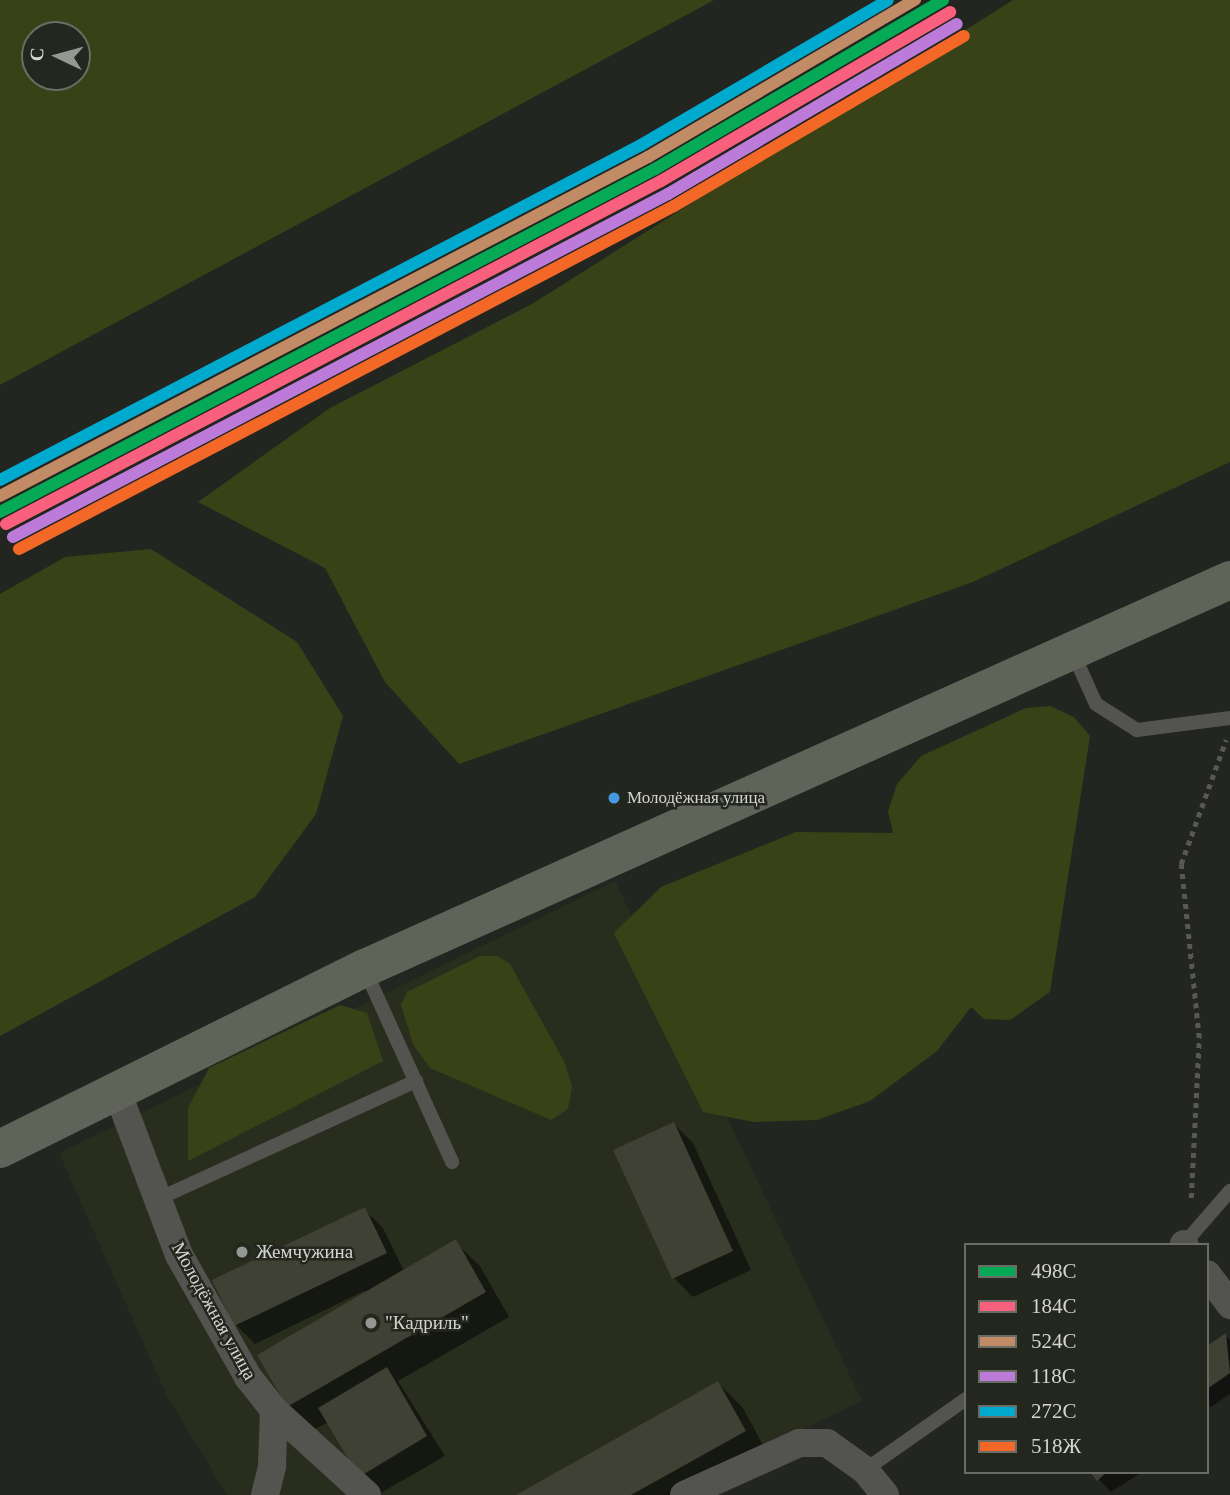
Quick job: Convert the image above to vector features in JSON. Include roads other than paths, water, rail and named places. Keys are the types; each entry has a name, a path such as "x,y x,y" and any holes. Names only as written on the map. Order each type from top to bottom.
{"main road":[{"path":"0,1149 365,968 1071,649 1230,580"}],"street":[{"name":"Молодёжная улица","path":"117,1091 179,1255 248,1377 274,1410 367,1495"},
{"path":"1209,1277 1230,1305"},
{"path":"265,1495 272,1466 274,1410"},
{"path":"684,1495 799,1443 827,1443 865,1470 885,1495"}],"lane":[{"path":"1071,649 1096,704 1137,730 1230,718"},
{"path":"365,968 452,1163"},
{"path":"158,1199 416,1082"},
{"path":"1186,1243 1230,1191"},
{"path":"865,1470 964,1400"}],"place":[{"name":"Молодёжная улица","path":"614,798"},
{"name":"Жемчужина","path":"242,1252"},
{"name":"\"Кадриль\"","path":"371,1323"}]}
